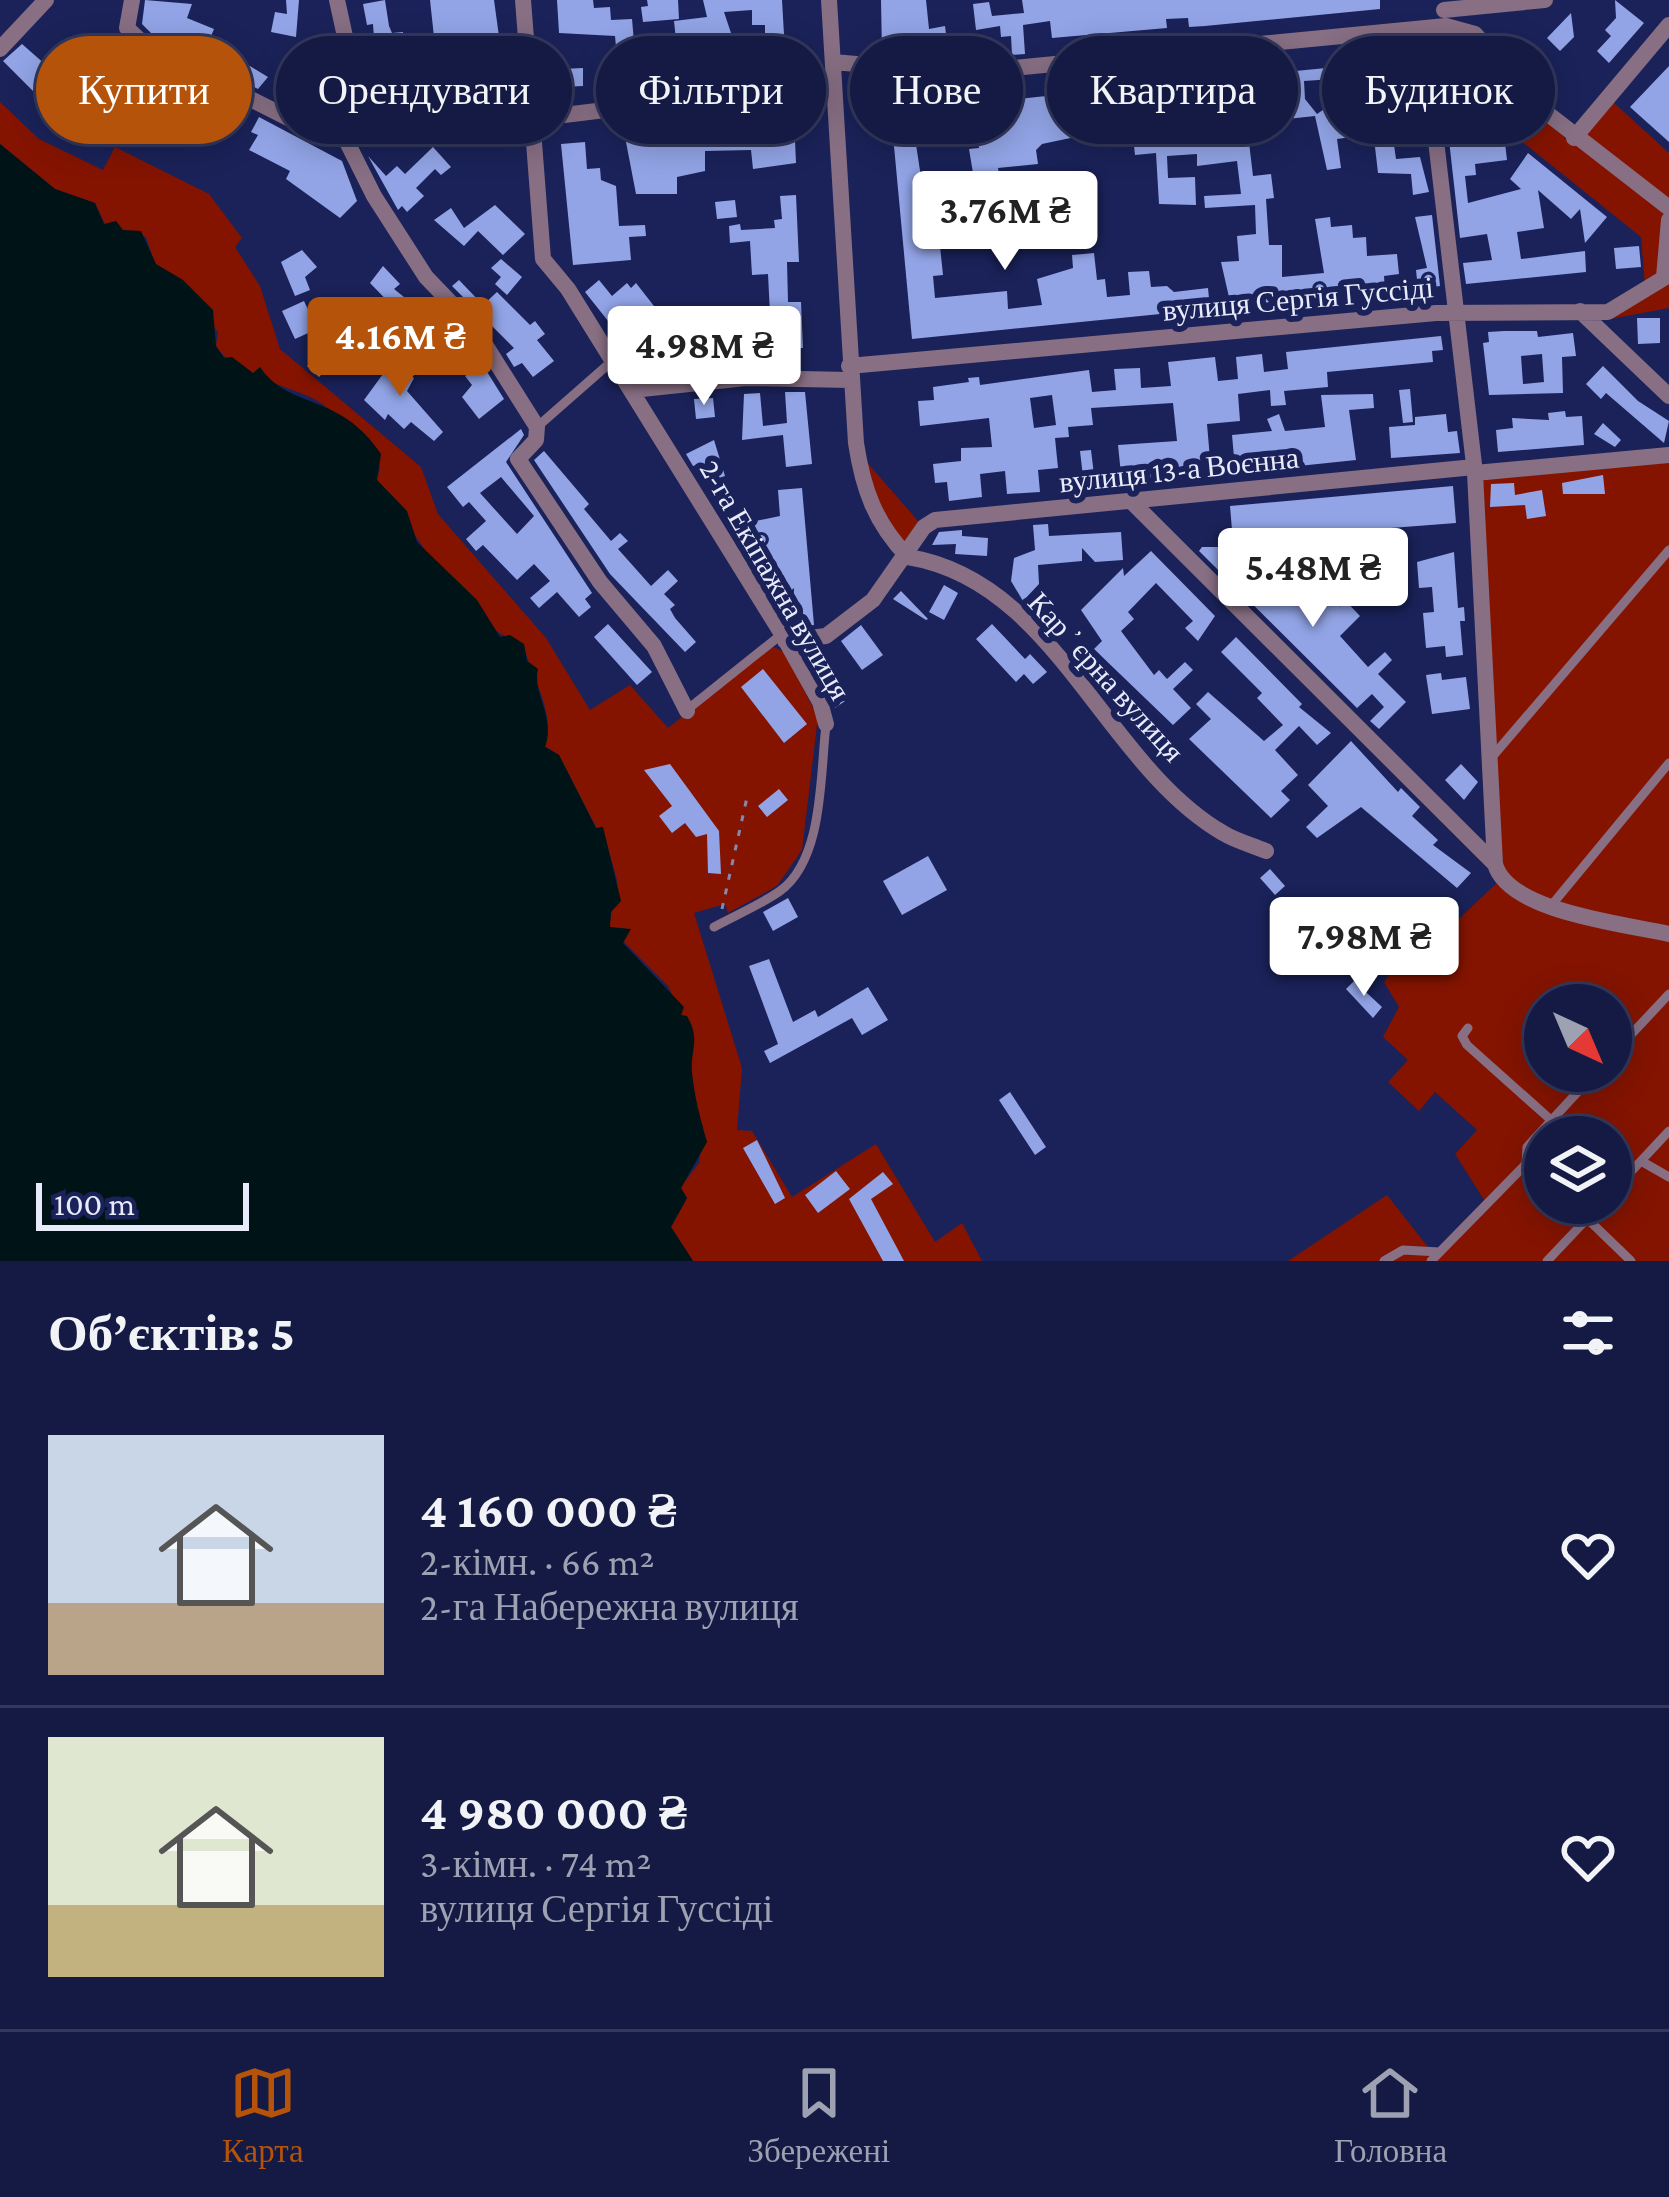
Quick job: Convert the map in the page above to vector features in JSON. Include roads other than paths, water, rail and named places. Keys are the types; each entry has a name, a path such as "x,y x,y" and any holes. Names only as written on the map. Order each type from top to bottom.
{"street":[{"path":"0,50 46,0"},
{"path":"132,0 127,28 147,47 276,112"},
{"path":"338,0 346,36"},
{"name":"2-га Екіпажна вулиця","path":"524,0 527,36"},
{"path":"784,637 826,636 873,600 908,557 884,533 862,481 849,373 829,0"},
{"path":"833,62 880,66 910,78 1423,29 1444,12 1545,0"},
{"path":"1444,12 1475,34 1574,138 1669,208"},
{"path":"1574,138 1669,25"},
{"path":"1423,29 1475,470 1495,864 1501,879 1550,907 1669,934"},
{"path":"572,115 832,82"},
{"path":"348,144 374,196 426,277 473,327 537,427 536,440 518,459 600,582 654,646 669,685 687,711"},
{"name":"2-га Екіпажна вулиця","path":"534,144 543,259 568,289 784,637 820,702 826,724"},
{"path":"1667,276 1669,220"},
{"name":"вулиця Сергія Гуссіді","path":"632,390 1454,314 1608,312 1640,297 1667,276"},
{"path":"1580,311 1669,397"},
{"name":"вулиця 13-а Воєнна","path":"908,557 924,526 935,520 1669,455"},
{"path":"1134,504 1495,864"},
{"name":"Карʼєрна вулиця","path":"908,557 936,562 1018,614 1160,779 1222,833 1266,850"}],"lane":[{"path":"537,427 610,362"},
{"path":"1492,757 1669,550"},
{"path":"687,711 784,637"},
{"path":"717,924 780,891 798,874 808,850 826,724"},
{"path":"1550,907 1669,763"},
{"path":"1632,1034 1669,994"},
{"path":"1468,1028 1462,1036 1466,1046 1547,1116"},
{"path":"1556,1116 1578,1092"},
{"path":"1632,1171 1669,1131"},
{"path":"1641,1161 1669,1178"},
{"path":"1384,1261 1403,1250 1435,1257 1524,1166"},
{"path":"1547,1261 1582,1224"},
{"path":"1594,1224 1631,1261"}]}
